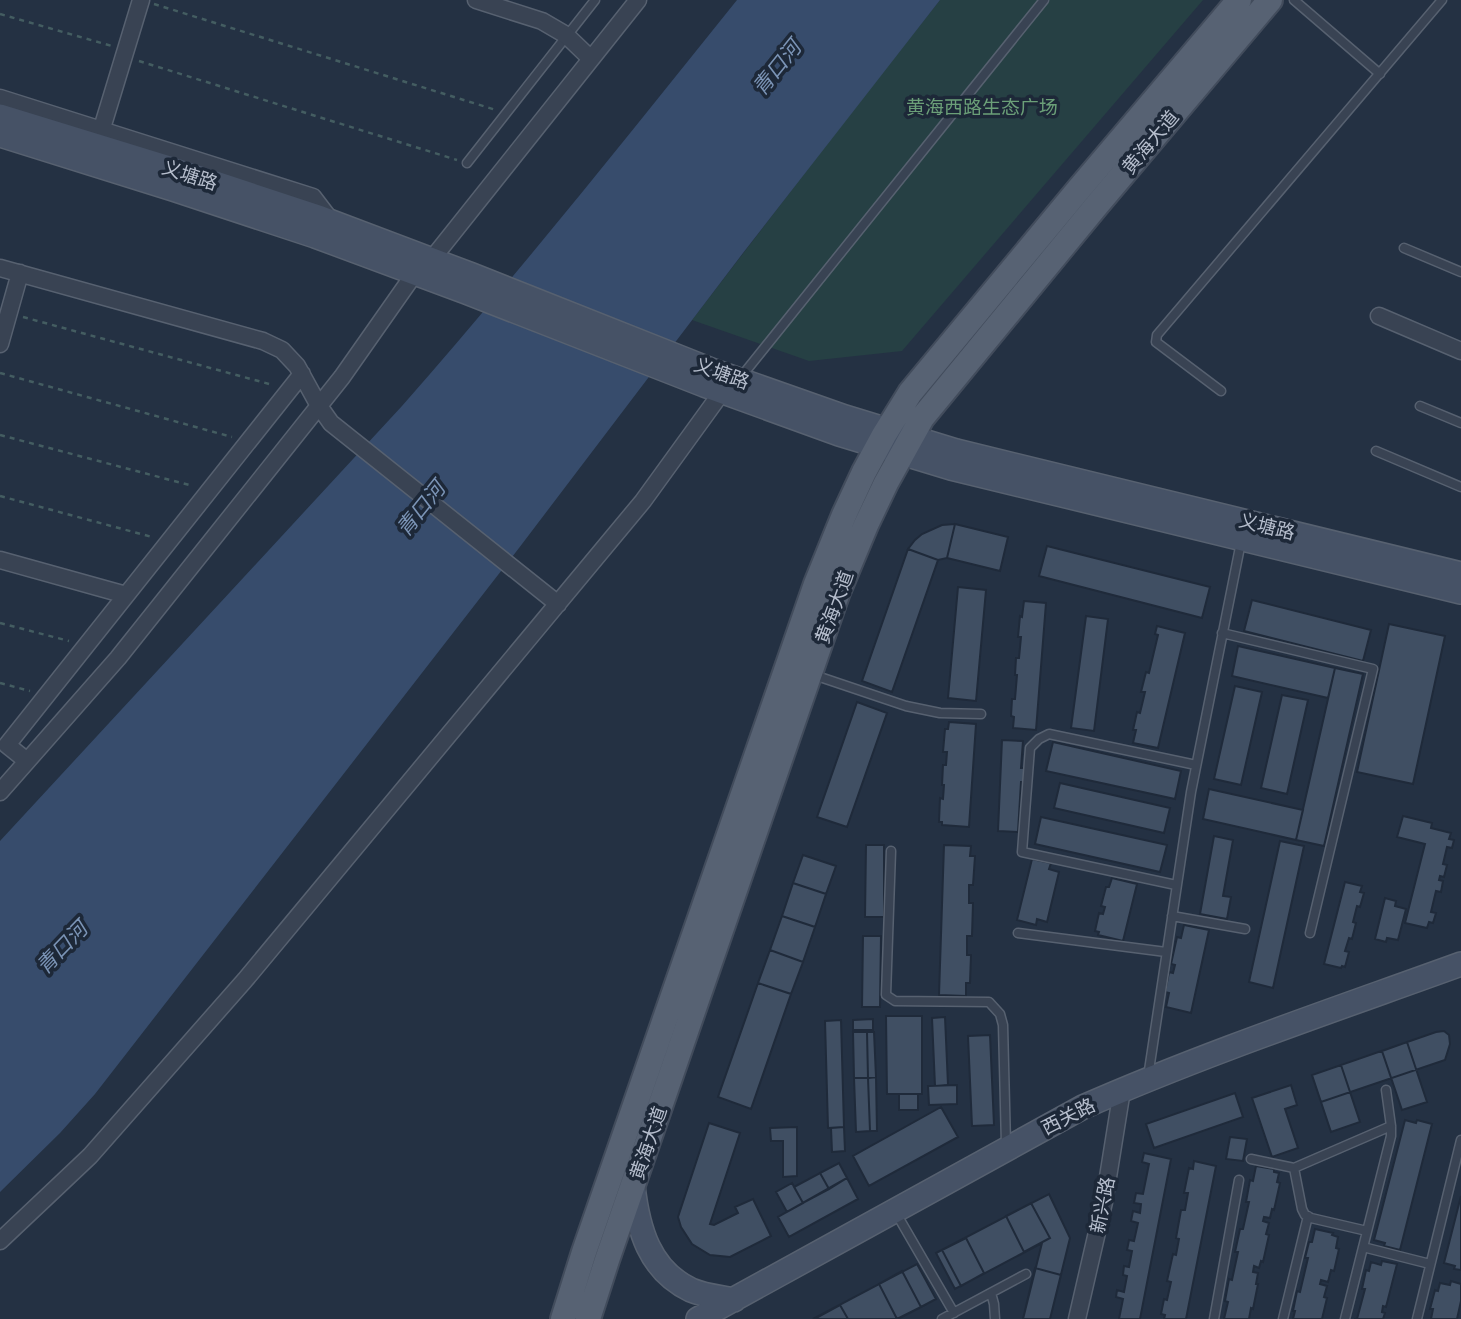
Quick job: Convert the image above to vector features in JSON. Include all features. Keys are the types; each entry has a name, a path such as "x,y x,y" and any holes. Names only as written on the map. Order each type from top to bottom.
{"main road":[{"name":"黄海大道","path":"588,1319 838,592 866,525 911,393 1239,0"},
{"name":"黄海大道","path":"563,1319 816,584 844,515 894,441 930,408 1270,0"},
{"name":"义塘路","path":"0,116 99,138 331,222 433,270 720,382 845,417 951,468 1461,592"},
{"name":"义塘路","path":"0,135 315,236 433,270"},
{"name":"义塘路","path":"894,441 956,451 1461,574"},
{"name":"西关路","path":"698,1319 1083,1107 1148,1079 1461,964"},
{"path":"633,1186 636,1217 657,1264 674,1280 691,1290 734,1300"}],"street":[{"path":"0,98 99,138 141,0"},
{"path":"476,0 542,21 566,35 591,59"},
{"path":"0,792 118,658 319,405 433,270 638,0"},
{"path":"0,268 263,341 282,350 302,374 331,423 558,604"},
{"path":"0,344 20,273"},
{"path":"1379,316 1461,351"},
{"path":"27,761 7,745 302,374"},
{"path":"0,1241 90,1156 245,980 643,501 720,382"},
{"path":"0,560 127,595"},
{"name":"新兴路","path":"1077,1319 1104,1202 1122,1090"}],"lane":[{"path":"467,163 595,0"},
{"path":"720,382 1044,0"},
{"path":"1294,0 1380,74"},
{"path":"1221,391 1156,342 1157,335 1442,0"},
{"path":"1404,248 1461,272"},
{"path":"1420,406 1461,423"},
{"path":"1377,451 1461,487"},
{"path":"1148,1079 1196,765 1241,539"},
{"path":"1222,634 1373,669 1310,933"},
{"path":"810,674 906,706 940,713 981,714"},
{"path":"1176,885 1022,852 1030,748 1038,738 1049,734 1196,765"},
{"path":"891,851 886,995 895,1001 989,1002 1000,1014 1003,1026 1006,1149"},
{"path":"1172,916 1245,929"},
{"path":"1018,933 1166,952"},
{"path":"1345,1319 1391,1136 1385,1090"},
{"path":"1251,1159 1294,1168 1391,1126"},
{"path":"1417,1319 1461,1140"},
{"path":"1294,1168 1305,1215 1367,1231"},
{"path":"1214,1319 1239,1180"},
{"path":"895,1211 954,1313"},
{"path":"1283,1319 1308,1216"},
{"path":"1363,1247 1430,1264"},
{"path":"942,1319 1026,1274"},
{"path":"990,1293 995,1319"}],"path":[{"path":"141,0 506,113"},
{"path":"0,14 467,163"},
{"path":"9,313 290,389"},
{"path":"0,373 249,441"},
{"path":"0,435 209,491"},
{"path":"0,496 169,542"},
{"path":"0,623 86,646"},
{"path":"0,683 46,696"}],"green space":[{"name":"黄海西路生态广场","path":"940,0 1203,0 902,351 809,361 692,320 864,96"}],"water":[{"name":"青口河","path":"737,0 940,0 95,1094 0,1192 0,841 402,406 530,256"}],"building":[{"path":"955,524 947,558 938,560 908,549 922,534 942,525"},
{"path":"955,524 1008,537 1000,571 947,558"},
{"path":"1047,546 1210,587 1202,618 1039,576"},
{"path":"908,549 938,560 892,692 862,681"},
{"path":"958,587 986,590 976,701 948,698"},
{"path":"1252,600 1371,630 1363,661 1244,631"},
{"path":"1024,601 1046,603 1036,730 1013,728 1014,717 1011,716 1012,699 1015,699 1016,658 1019,658 1021,637 1018,637 1020,616 1022,617"},
{"path":"1086,616 1108,619 1094,731 1071,728"},
{"path":"1389,624 1445,636 1413,784 1357,772"},
{"path":"1157,626 1185,633 1158,748 1133,743 1137,712 1140,713 1145,692 1141,692 1146,672 1149,673 1158,635 1155,634"},
{"path":"1238,646 1335,668 1328,698 1232,676"},
{"path":"1335,668 1363,674 1324,846 1296,840"},
{"path":"1235,686 1262,692 1241,785 1214,779"},
{"path":"1282,695 1308,700 1287,794 1261,788"},
{"path":"857,702 887,713 847,827 817,817"},
{"path":"949,722 976,724 969,827 942,825 942,822 939,822 940,798 943,799 944,785 943,765 946,765 947,752 943,752 945,729 948,729"},
{"path":"1002,740 1023,741 1021,768 1025,768 1024,782 1021,782 1018,832 998,831"},
{"path":"1053,742 1181,771 1175,799 1046,771"},
{"path":"1060,783 1170,808 1164,833 1054,808"},
{"path":"1209,789 1303,810 1296,840 1203,819"},
{"path":"1403,816 1432,823 1431,828 1451,833 1449,839 1454,840 1452,848 1447,847 1443,864 1447,865 1444,877 1440,876 1439,880 1443,881 1441,892 1436,891 1431,912 1436,913 1433,923 1429,922 1427,928 1405,923 1425,844 1397,837"},
{"path":"1041,817 1167,845 1160,872 1035,844"},
{"path":"1214,836 1233,840 1223,896 1231,897 1227,919 1200,914"},
{"path":"1280,841 1304,846 1273,988 1249,982"},
{"path":"866,845 884,845 884,917 865,917"},
{"path":"944,845 971,846 970,856 975,856 973,885 969,885 969,903 973,903 972,936 967,936 967,955 971,955 970,983 966,983 966,996 939,995"},
{"path":"803,855 836,866 826,894 793,883"},
{"path":"1032,859 1051,863 1049,869 1059,872 1047,922 1037,919 1036,925 1017,920"},
{"path":"1112,878 1137,884 1123,941 1098,935 1099,932 1095,931 1099,913 1103,914 1105,907 1101,906 1106,887 1109,887"},
{"path":"1345,882 1362,886 1360,892 1364,893 1360,907 1357,906 1352,939 1349,938 1345,951 1349,952 1345,967 1341,968 1324,964"},
{"path":"793,883 826,894 815,927 782,916"},
{"path":"1385,898 1396,901 1395,906 1406,909 1398,940 1387,938 1386,942 1375,939"},
{"path":"782,916 815,927 803,962 770,950"},
{"path":"1184,925 1209,930 1191,1013 1166,1007 1169,993 1165,992 1169,972 1173,973 1175,965 1171,964 1177,937 1181,938"},
{"path":"863,936 881,936 880,1007 862,1007"},
{"path":"770,950 803,962 791,994 758,983"},
{"path":"758,983 791,994 751,1109 718,1097"},
{"path":"886,1016 922,1016 922,1094 887,1094"},
{"path":"945,1017 948,1085 935,1086 932,1018"},
{"path":"873,1019 873,1030 853,1030 853,1020"},
{"path":"841,1020 844,1127 828,1128 825,1021"},
{"path":"1444,1031 1449,1035 1450,1044 1445,1060 1321,1102 1312,1075"},
{"path":"853,1032 867,1032 868,1078 854,1078"},
{"path":"867,1032 874,1032 876,1077 868,1078"},
{"path":"990,1035 994,1125 972,1126 968,1036"},
{"path":"1407,1042 1427,1102 1402,1110 1382,1051"},
{"path":"1341,1065 1360,1122 1331,1132 1312,1075"},
{"path":"876,1077 877,1131 870,1131 868,1078"},
{"path":"854,1078 868,1078 870,1131 856,1132"},
{"path":"957,1085 957,1104 929,1105 928,1086"},
{"path":"1291,1085 1297,1105 1285,1109 1298,1148 1272,1157 1252,1098"},
{"path":"1235,1093 1243,1117 1154,1148 1146,1124"},
{"path":"899,1094 918,1094 918,1110 899,1110"},
{"path":"941,1107 958,1137 869,1186 853,1156"},
{"path":"1405,1120 1432,1124 1400,1250 1374,1240"},
{"path":"709,1123 740,1133 710,1224 714,1225 738,1213 735,1207 753,1199 771,1236 730,1257 710,1255 692,1244 678,1217"},
{"path":"797,1127 797,1176 783,1177 783,1141 771,1141 770,1128"},
{"path":"844,1127 845,1151 832,1152 831,1128"},
{"path":"1230,1137 1247,1139 1243,1161 1226,1159"},
{"path":"1144,1153 1171,1159 1140,1319 1119,1319 1123,1299 1116,1297 1117,1290 1124,1292 1127,1276 1123,1275 1124,1266 1129,1267 1132,1251 1127,1250 1129,1240 1134,1241 1138,1223 1131,1221 1133,1211 1140,1213 1141,1204 1134,1203 1136,1193 1143,1194 1149,1164 1142,1162"},
{"path":"1194,1161 1216,1166 1186,1319 1164,1319 1165,1315 1161,1314 1171,1282 1167,1281 1173,1254 1176,1255 1181,1210 1185,1210 1188,1193 1184,1193 1189,1168 1193,1169"},
{"path":"839,1163 847,1178 829,1189 820,1173"},
{"path":"1256,1166 1274,1169 1274,1172 1279,1173 1277,1182 1280,1183 1274,1210 1272,1209 1270,1218 1264,1217 1263,1221 1269,1223 1266,1234 1269,1235 1263,1262 1261,1261 1259,1268 1254,1266 1253,1272 1258,1273 1258,1284 1249,1319 1224,1319 1229,1279 1232,1280 1240,1229 1243,1229 1249,1202 1246,1202 1250,1180 1253,1181"},
{"path":"820,1173 829,1189 803,1203 794,1187"},
{"path":"847,1178 858,1199 789,1237 778,1217"},
{"path":"792,1183 803,1203 787,1212 776,1192"},
{"path":"1049,1194 1070,1238 1050,1319 1023,1319 1042,1243 955,1289 936,1253"},
{"path":"1461,1196 1461,1270 1444,1263"},
{"path":"1031,1203 1050,1238 1024,1252 1006,1216"},
{"path":"1315,1229 1333,1233 1332,1235 1338,1237 1336,1248 1339,1249 1334,1271 1331,1270 1328,1282 1321,1280 1320,1284 1327,1286 1322,1319 1293,1319 1297,1291 1300,1292 1308,1258 1305,1258"},
{"path":"966,1238 984,1273 961,1286 942,1250"},
{"path":"1382,1261 1397,1264 1386,1307 1383,1306 1383,1319 1357,1319 1365,1289 1362,1289 1366,1270 1369,1271 1371,1262 1381,1265"},
{"path":"917,1264 936,1299 921,1307 898,1319 813,1319"},
{"path":"1035,1268 1061,1275 1050,1319 1023,1319"},
{"path":"902,1271 921,1307 897,1319 879,1284"},
{"path":"1451,1281 1461,1284 1457,1319 1431,1319 1433,1309 1430,1309 1435,1290 1438,1291 1440,1283 1450,1285"},
{"path":"840,1305 848,1319 816,1319 816,1318"}]}
